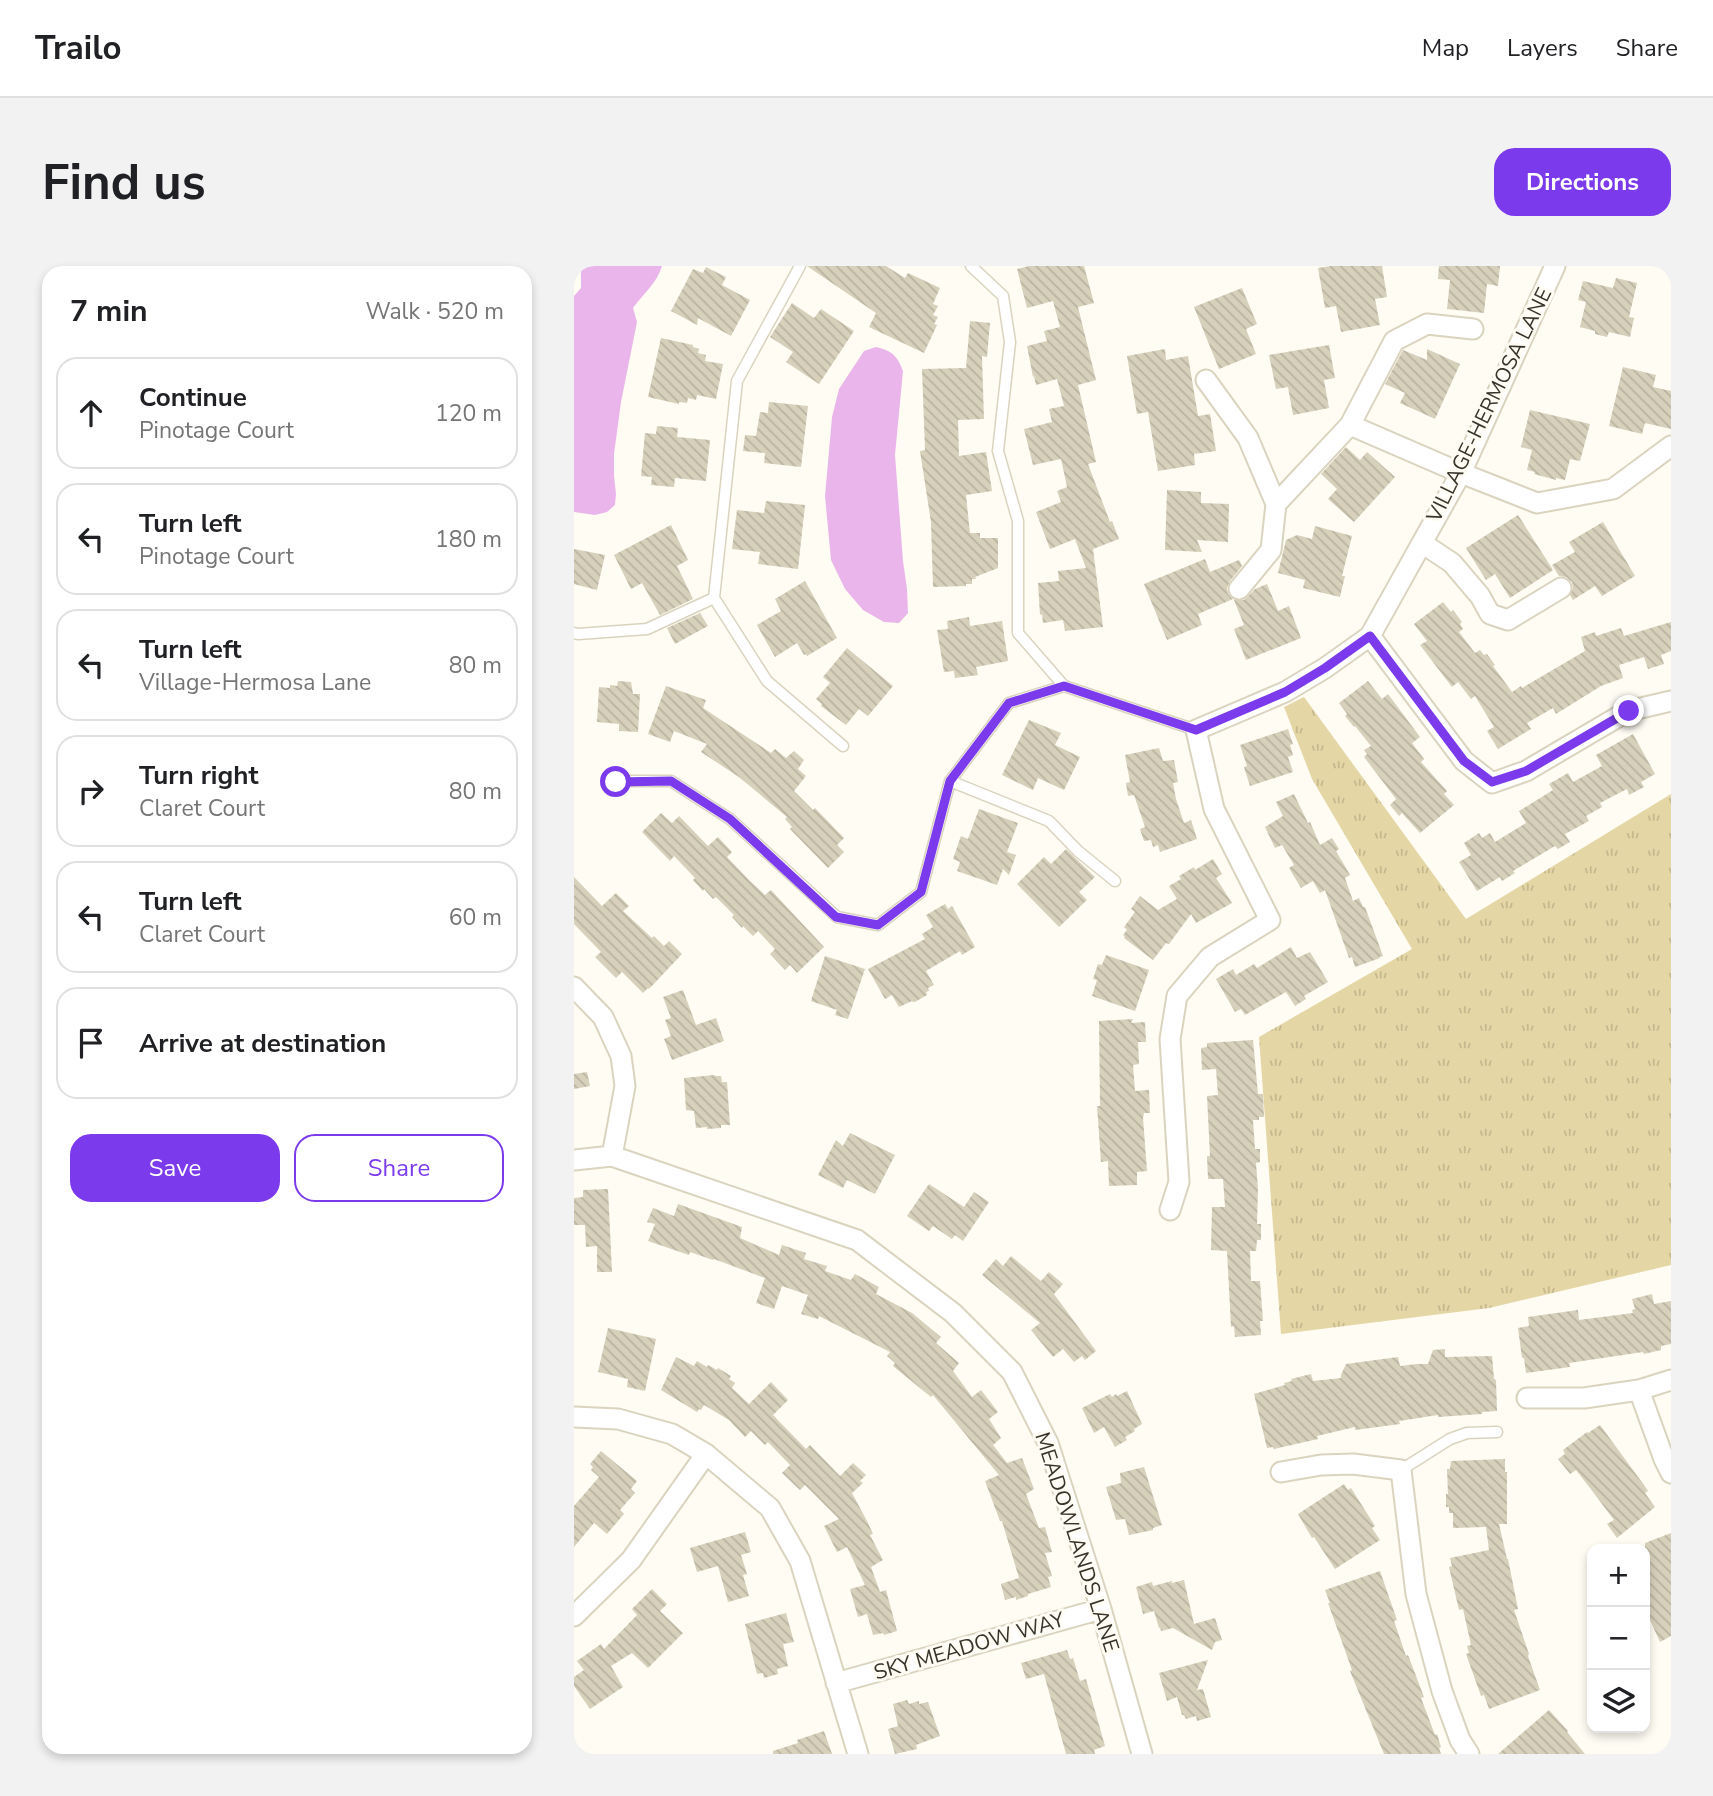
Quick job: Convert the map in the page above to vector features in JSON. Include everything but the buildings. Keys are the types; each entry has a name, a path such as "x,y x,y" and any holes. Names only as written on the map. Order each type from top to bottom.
{"street":[{"name":"VILLAGE-HERMOSA LANE","path":"1196,730 1285,692 1370,636 1461,473 1555,266"},
{"path":"1276,504 1350,425 1394,341 1427,324 1472,328"},
{"path":"1206,380 1248,438 1276,504 1271,550 1239,589"},
{"path":"1350,425 1537,503 1613,489 1671,446"},
{"name":"VILLAGE-HERMOSA LANE","path":"1422,543 1452,563 1480,596 1490,614 1508,620 1561,588"},
{"path":"1370,636 1464,761 1492,782 1526,771 1629,711 1671,701"},
{"path":"1170,1210 1179,1182 1170,1039 1177,996 1210,957 1270,920 1214,809 1196,730"},
{"path":"574,987 603,1017 621,1056 625,1086 612,1156"},
{"name":"MEADOWLANDS LANE","path":"574,1160 612,1156 857,1240 953,1313 1012,1372 1048,1443 1101,1609 1143,1754"},
{"path":"1527,1398 1584,1398 1639,1390 1671,1380"},
{"path":"1639,1390 1671,1473"},
{"path":"574,1417 618,1419 672,1434 706,1454 770,1508 800,1560 858,1754"},
{"path":"574,1616 631,1560 706,1454"},
{"path":"1281,1472 1321,1465 1353,1464 1401,1470 1416,1594 1442,1691 1460,1740 1469,1754"},
{"name":"SKY MEADOW WAY","path":"836,1683 1101,1609"}],"lane":[{"path":"800,266 737,381 714,597 767,681 843,746"},
{"path":"971,266 1003,296 1010,342 998,451 1018,522 1018,633 1064,686 1196,730"},
{"path":"574,633 578,635 647,629 714,597"},
{"path":"616,782 671,781 730,819 836,917 878,925 921,892 950,781 1009,703 1064,686"},
{"path":"950,781 1049,821 1078,851 1115,881"},
{"path":"1401,1470 1429,1451 1467,1433 1497,1432"}],"green space":[{"path":"1304,697 1466,919 1671,794 1671,1265 1489,1308 1281,1334 1259,1037 1412,949 1312,779 1284,707"}],"shaded area":[{"path":"581,266 662,266 654,283 633,308 637,322 614,454 615,505 607,512 595,515 574,512 574,296 581,288"},
{"path":"876,347 893,354 903,371 895,455 908,613 899,623 884,622 863,610 845,589 831,560 825,496 832,417 839,389 864,351"}],"route":[{"path":"616,782 671,781 730,819 836,917 878,925 921,892 950,781 1009,703 1064,686 1196,730 1285,692 1370,636 1464,761 1492,782 1526,771 1629,711"}]}
